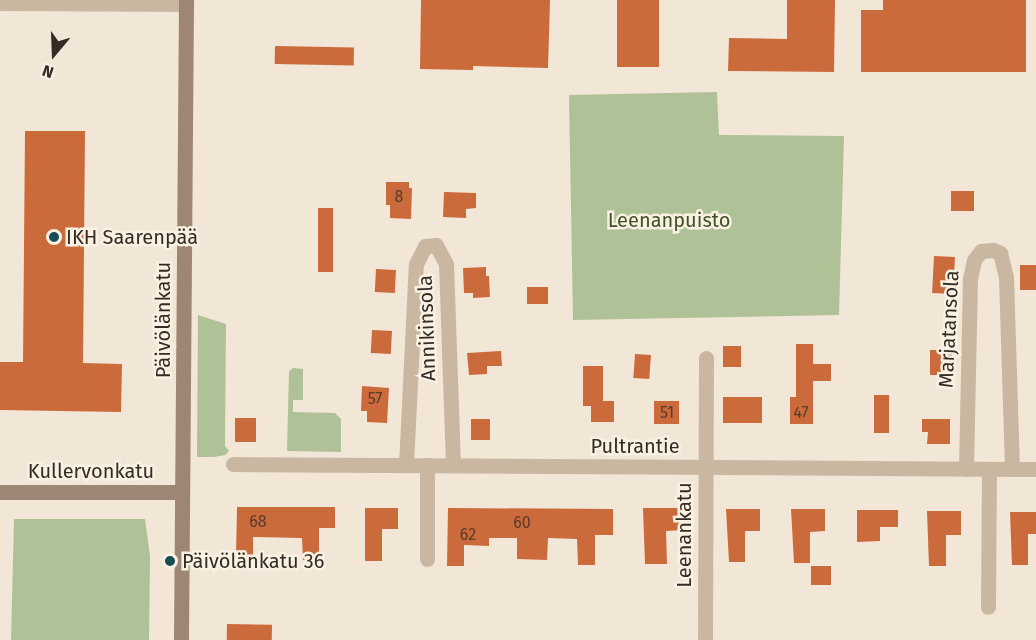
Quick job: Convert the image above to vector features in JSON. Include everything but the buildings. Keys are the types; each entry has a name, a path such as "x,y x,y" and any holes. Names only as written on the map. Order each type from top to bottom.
{"street":[{"path":"0,3 186,2"},
{"name":"Päivölänkatu","path":"181,640 186,2"},
{"name":"Annikinsola","path":"406,465 416,264 425,246 436,245 446,264 453,465"},
{"name":"Marjatansola","path":"966,469 970,279 974,260 981,251 993,250 1000,253 1006,277 1012,469"},
{"name":"Leenankatu","path":"705,640 706,358"},
{"name":"Pultrantie","path":"233,464 1036,469"},
{"path":"427,465 427,559"},
{"path":"988,607 989,469"},
{"name":"Kullervonkatu","path":"0,492 182,492"}],"green space":[{"name":"Leenanpuisto","path":"717,92 719,135 844,136 839,315 573,320 569,95"},
{"path":"198,315 226,324 225,446 229,451 225,455 214,457 197,457"},
{"path":"293,368 303,369 303,400 293,400 293,412 335,413 341,419 341,452 287,451 289,371"},
{"path":"14,519 145,519 150,556 149,640 11,640"}],"place":[{"name":"IKH Saarenpää","path":"54,237"},
{"name":"Päivölänkatu 36","path":"170,561"}]}
